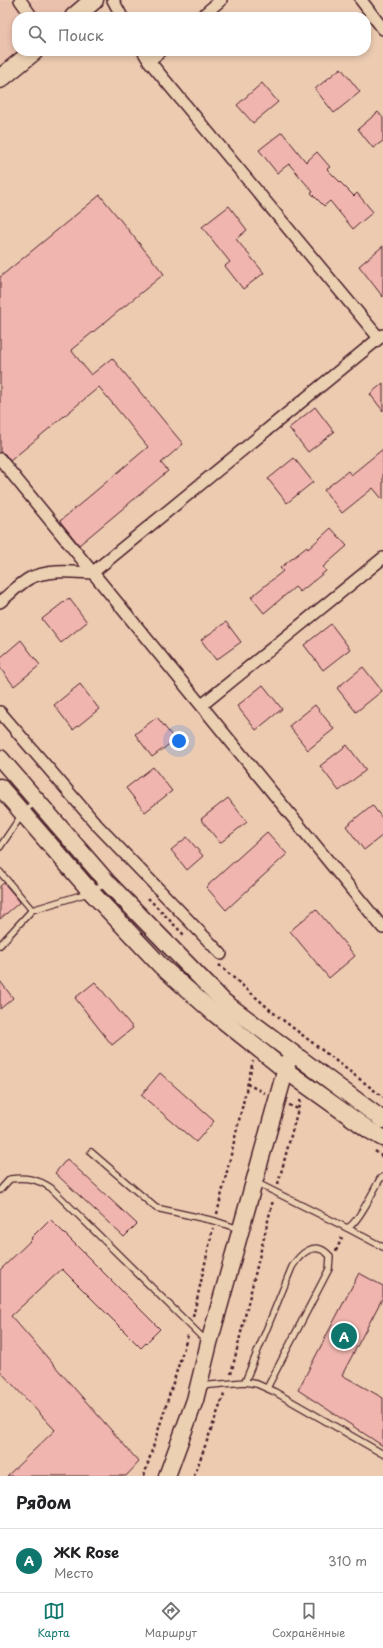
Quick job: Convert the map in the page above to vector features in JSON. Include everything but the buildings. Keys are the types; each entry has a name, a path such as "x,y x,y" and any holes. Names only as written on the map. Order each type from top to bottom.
{"main road":[{"path":"80,12 94,0"},
{"path":"0,79 28,56"},
{"path":"0,758 108,883 224,1002 383,1120"},
{"path":"0,787 91,892 161,966 215,1014 285,1070 369,1130 383,1138"},
{"path":"167,1476 198,1386 291,1052"}],"street":[{"path":"20,0 28,12"},
{"path":"113,0 119,12"},
{"path":"207,12 221,0"},
{"path":"361,0 370,12"},
{"path":"371,13 383,28"},
{"path":"0,602 29,579 45,574 64,572 92,573 381,337 146,56"},
{"path":"149,61 155,56"},
{"path":"0,459 383,928"},
{"path":"202,705 383,558"},
{"path":"0,712 97,825 221,954"}],"lane":[{"path":"0,847 22,813 36,800"},
{"path":"0,872 32,910"},
{"path":"0,945 32,910 91,892 108,883"},
{"path":"91,1152 156,1208 215,1221 241,1229"},
{"path":"0,1190 10,1179 20,1177 39,1180 51,1188 209,1343"},
{"path":"347,1228 351,1227 356,1220 380,1179 383,1177"},
{"path":"255,1182 383,1246"},
{"path":"245,1382 292,1267 298,1257 310,1249 320,1249 326,1251 330,1256 331,1262 329,1269 267,1388"},
{"path":"198,1386 245,1382 267,1388 383,1454"}],"path":[{"path":"144,1476 191,1326 257,1048"},
{"path":"194,1476 228,1383 275,1193 304,1084"},
{"path":"331,1262 347,1228"}],"shaded area":[{"path":"0,0 93,0 78,12 12,12 12,56 26,56 0,78"}],"place":[{"name":"ЖК Rose","path":"344,1336"}]}
